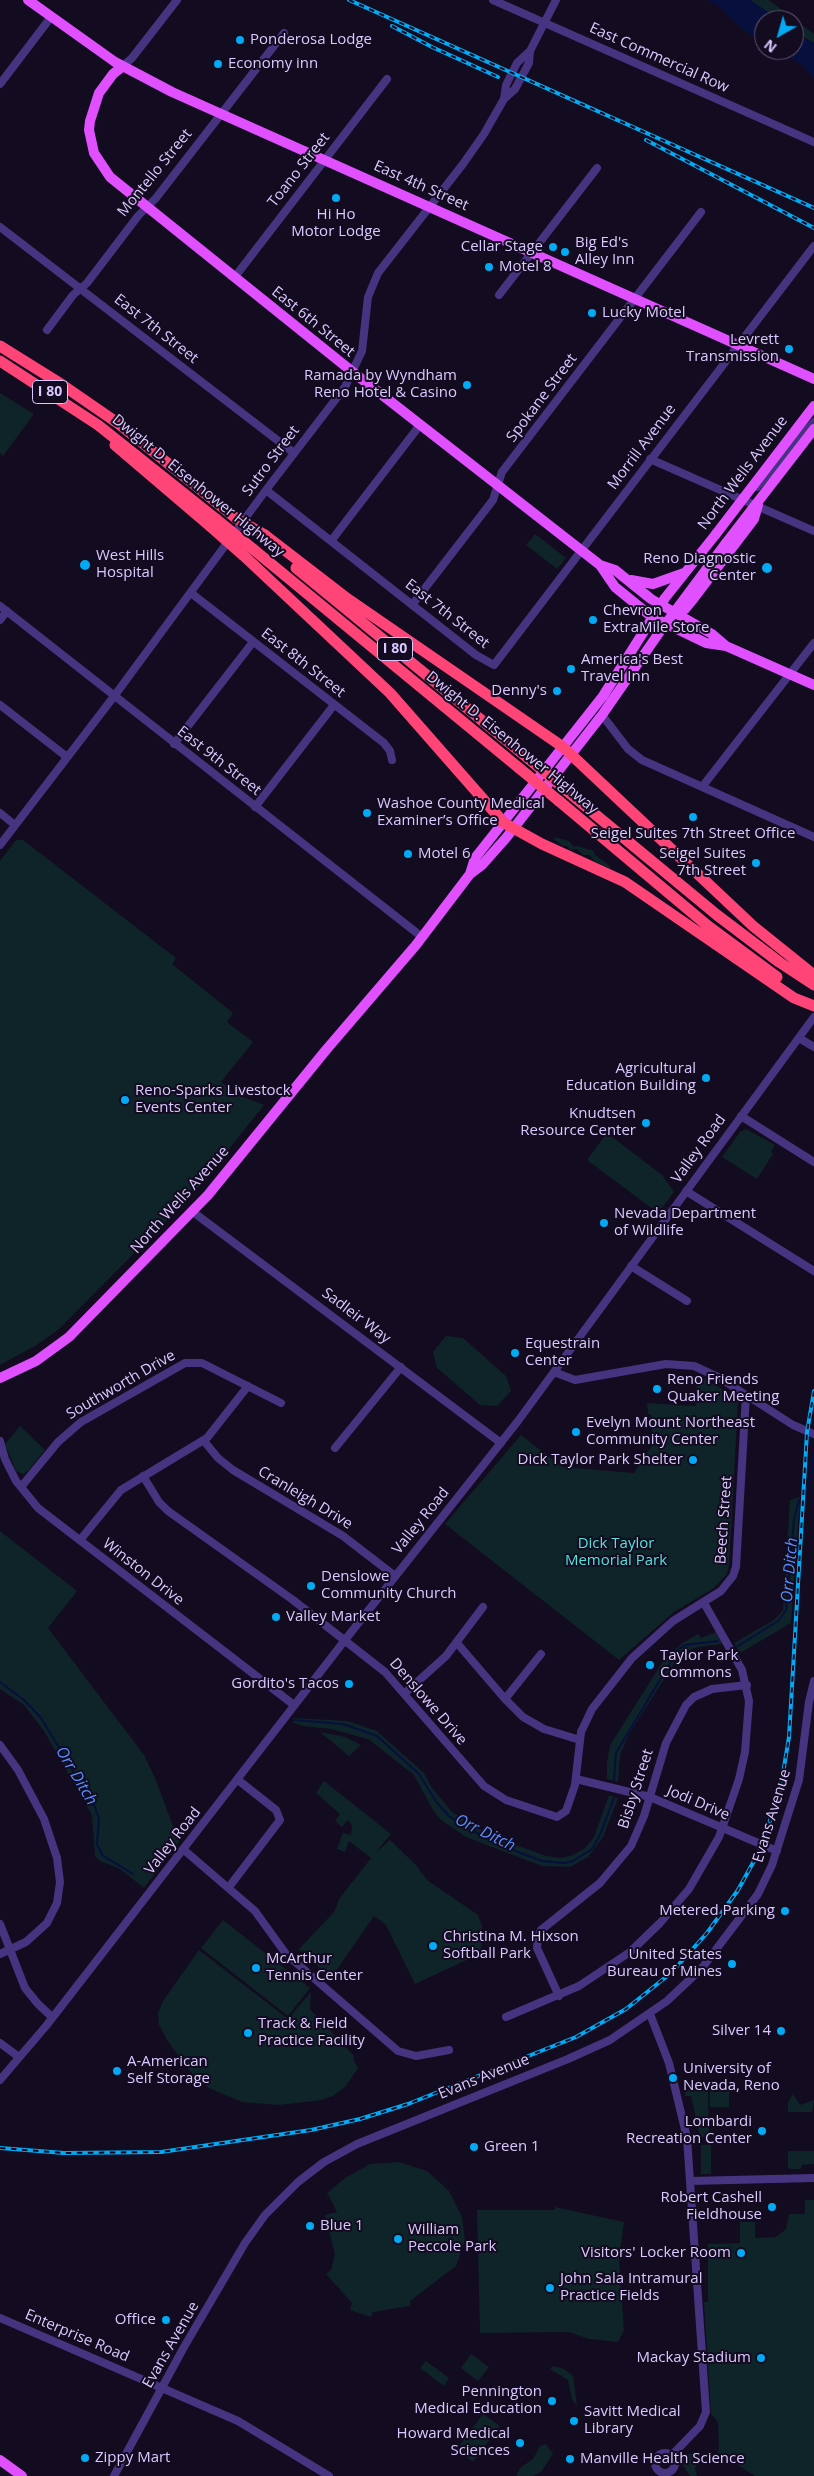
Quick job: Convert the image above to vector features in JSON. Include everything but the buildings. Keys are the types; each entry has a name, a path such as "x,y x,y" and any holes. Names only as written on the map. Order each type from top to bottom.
{"highway":[{"name":"Dwight D. Eisenhower Highway","path":"0,346 113,420 237,520 263,538 717,915 779,962 814,985"},
{"name":"Dwight D. Eisenhower Highway","path":"0,361 98,425 248,552 519,768 744,954 814,1001"},
{"path":"263,538 343,596 567,750 753,926 814,975"},
{"path":"248,552 390,693 508,826 625,882 794,998 814,1006"}],"main road":[{"name":"East 4th Street","path":"28,0 123,66 172,92 814,380"},
{"name":"East 6th Street","path":"123,66 113,74 94,103 89,130 91,145 98,162 110,177 234,278 600,565 615,587 652,617 664,625 706,643 726,646"},
{"name":"North Wells Avenue","path":"0,1378 36,1361 69,1337 193,1212 422,937 470,874 482,865 508,826 567,750 606,692 652,617 814,406"},
{"name":"North Wells Avenue","path":"567,750 602,715 664,625 814,429"},
{"path":"673,613 685,609 694,598 754,519 758,505"},
{"name":"East 6th Street","path":"600,565 615,570 661,605 703,628 726,646 814,685"},
{"path":"626,578 652,584 685,573"},
{"path":"694,598 691,612 696,622 703,628"},
{"path":"0,2460 22,2476"}],"street":[{"path":"123,66 132,58 177,0"},
{"name":"East Commercial Row","path":"493,0 814,142"},
{"name":"Sutro Street","path":"0,845 116,695 354,373 364,346 367,307 374,281 384,264 484,134 504,99 506,86 517,63 530,51 556,0"},
{"path":"0,84 51,17"},
{"name":"Montello Street","path":"47,330 73,295 147,207 284,33"},
{"name":"Toano Street","path":"234,278 387,79"},
{"path":"499,295 597,168"},
{"name":"Spokane Street","path":"412,605 493,500 502,472 701,212"},
{"name":"East 7th Street","path":"0,227 294,454"},
{"name":"Morrill Avenue","path":"494,665 582,551 650,458 814,246"},
{"path":"746,500 814,422"},
{"path":"331,541 420,425"},
{"path":"650,458 814,531"},
{"path":"758,505 763,485 772,472"},
{"name":"East 7th Street","path":"266,490 482,659 494,665"},
{"name":"East 8th Street","path":"191,593 384,744 390,751 392,760"},
{"name":"East 9th Street","path":"0,606 116,695 174,744 422,937"},
{"path":"0,620 7,611"},
{"path":"174,744 253,642"},
{"path":"702,787 814,642"},
{"path":"0,705 67,757"},
{"path":"255,807 334,705"},
{"path":"602,715 621,742 634,755 702,787 813,834"},
{"path":"0,813 16,825"},
{"name":"Valley Road","path":"0,2080 52,2018 184,1850 344,1640 501,1443 814,1017"},
{"path":"798,1038 814,1047"},
{"path":"741,1116 814,1162"},
{"path":"686,1191 814,1271"},
{"name":"Sadleir Way","path":"193,1212 501,1443"},
{"path":"631,1266 686,1300"},
{"name":"Southworth Drive","path":"21,1487 72,1428 185,1363 202,1364 281,1402"},
{"path":"554,1372 569,1380 582,1380 660,1365 688,1365 708,1371 792,1425 814,1434"},
{"path":"335,1448 401,1367"},
{"path":"80,1540 114,1496 128,1485 204,1440 248,1386"},
{"name":"Beech Street","path":"561,1816 568,1806 576,1779 581,1732 586,1717 626,1664 673,1621 704,1603 729,1584 736,1567 746,1395"},
{"name":"Cranleigh Drive","path":"204,1440 224,1464 343,1536 395,1576"},
{"name":"Winston Drive","path":"0,1441 8,1464 21,1487 38,1508 294,1706"},
{"name":"Denslowe Drive","path":"143,1476 159,1502 168,1511 293,1600 385,1672 484,1786 520,1806 557,1817 561,1816"},
{"path":"506,2017 559,1996 603,1972 645,1938 689,1889 723,1829 735,1795 745,1752 749,1712 747,1685 736,1657 704,1603"},
{"path":"405,1693 437,1665 483,1607"},
{"path":"456,1643 504,1699 533,1724 556,1734 580,1740"},
{"path":"504,1699 541,1654"},
{"name":"Evans Avenue","path":"114,2476 245,2243 274,2206 309,2174 335,2155 366,2139 590,2050 620,2034 650,2014 685,1985 716,1951 758,1894 777,1851 799,1780 809,1702 814,1681"},
{"name":"Bisby Street","path":"559,1996 537,1948 538,1936 541,1930 595,1887 617,1864 638,1832 666,1743 686,1705 702,1692 747,1685"},
{"path":"0,1745 18,1770 44,1819 56,1858 60,1882 57,1903 46,1923 33,1937 0,1954"},
{"name":"Jodi Drive","path":"576,1779 650,1798 777,1851"},
{"path":"229,1887 280,1820 276,1810 238,1780"},
{"path":"184,1850 255,1911 286,1954 398,2050 416,2056 449,2050"},
{"path":"0,1924 24,1988 52,2018"},
{"path":"650,2014 675,2080 687,2138 706,2412 700,2426 671,2456"},
{"path":"0,2043 19,2057"},
{"path":"690,2181 814,2178"},
{"name":"Enterprise Road","path":"0,2318 243,2424 329,2476"},
{"path":"671,2456 664,2454 656,2458 655,2464 658,2474 673,2469"},
{"path":"671,2456 674,2463 673,2469"},
{"path":"673,2469 680,2476"}],"green space":[{"path":"750,0 769,0 782,10 764,10"},
{"path":"804,26 814,34 814,43 804,37"},
{"path":"0,393 34,414 3,456 0,453"},
{"path":"535,534 566,558 557,569 526,545"},
{"path":"554,837 569,841 574,847 577,846 594,851 594,854 610,866 610,869 594,861 590,855 583,855 577,849 570,850 567,846 563,846"},
{"name":"Reno-Sparks Livestock Events Center","path":"16,840 23,840 176,958 172,964 233,1013 227,1022 253,1042 221,1082 238,1095 264,1105 199,1187 190,1191 184,1187 169,1205 173,1209 171,1216 58,1330 35,1346 0,1365 0,861"},
{"path":"746,1129 775,1145 771,1152 773,1154 757,1179 722,1157 740,1132"},
{"path":"607,1133 662,1175 674,1192 658,1213 587,1160"},
{"path":"446,1336 463,1338 506,1376 511,1391 497,1406 480,1405 437,1368 433,1352"},
{"name":"Dick Taylor Memorial Park","path":"697,1374 732,1395 738,1402 727,1574 714,1588 674,1612 619,1660 445,1524 521,1435 562,1467 634,1473 653,1444 651,1414 648,1414 647,1403 696,1406"},
{"path":"20,1426 45,1450 28,1471 23,1474 16,1471 5,1444"},
{"path":"800,1497 791,1623 740,1653 734,1643 774,1620 783,1610 790,1500"},
{"path":"0,1531 77,1591 48,1628 144,1755 155,1778 179,1842 144,1888 120,1869 100,1861 95,1856 92,1815 44,1731 24,1705 0,1689"},
{"path":"716,1632 722,1644 697,1647 680,1654 629,1734 620,1755 618,1782 607,1779 610,1745 665,1658 684,1642 698,1634 701,1638"},
{"path":"293,1718 348,1721 377,1731 424,1773 432,1788 452,1812 494,1837 546,1856 561,1858 573,1855 585,1848 594,1837 609,1795 618,1798 603,1837 588,1857 570,1867 542,1866 466,1837 441,1820 433,1810 414,1775 368,1739 331,1729 303,1726 294,1723"},
{"path":"320,1732 345,1737 361,1745 349,1756"},
{"path":"324,1781 391,1834 376,1852 390,1840 416,1865 427,1880 478,1915 482,1926 481,1957 473,1957 415,1984 386,1925 374,1916 331,1978 299,1949 334,1912 340,1898 371,1858 349,1841 345,1852 337,1849 343,1833 351,1835 352,1826 348,1820 342,1827 335,1821 340,1814 316,1793"},
{"name":"McArthur Tennis Center","path":"223,1920 310,1988 288,2016 201,1948"},
{"name":"Track & Field Practice Facility","path":"199,1950 288,2019 311,1992 310,2009 354,2056 354,2061 358,2068 346,2086 333,2096 322,2100 279,2105 242,2102 209,2088 193,2075 167,2040 159,2025 158,2013 163,2001"},
{"path":"693,2081 693,2088 708,2088 709,2137 700,2137 691,2096 685,2096 685,2086"},
{"path":"710,2088 729,2088 729,2107 710,2107"},
{"path":"793,2094 800,2105 814,2100 812,2112 788,2112 788,2102"},
{"path":"711,2144 711,2174 701,2174 701,2145"},
{"path":"788,2151 814,2151 814,2164 802,2165 801,2169 790,2169 788,2167"},
{"name":"William Peccole Park","path":"399,2162 427,2171 449,2191 462,2217 465,2240 456,2266 410,2301 410,2306 373,2312 371,2317 350,2310 352,2303 326,2274 331,2270 335,2254 325,2215 337,2212 327,2193 345,2178 370,2164"},
{"name":"Mackay Stadium","path":"805,2200 814,2200 814,2476 755,2476 717,2452 719,2449 718,2422 711,2414 704,2302 708,2302 708,2244 740,2243 740,2222 755,2222 755,2238 776,2237 786,2229 789,2214 805,2214"},
{"name":"John Sala Intramural Practice Fields","path":"555,2207 624,2222 619,2259 624,2330 618,2342 589,2339 569,2332 480,2333 477,2210 555,2210"},
{"path":"471,2354 489,2367 478,2381 461,2368"},
{"path":"426,2361 449,2378 444,2386 420,2368"},
{"path":"553,2366 564,2369 573,2376 577,2406 572,2399 568,2380 550,2369"},
{"path":"483,2414 500,2426 473,2462 456,2450"},
{"path":"546,2444 553,2454 541,2472 533,2476 516,2476 520,2468 533,2459 540,2446"},
{"path":"682,2454 695,2454 700,2457 701,2460 695,2468 697,2476 690,2476 682,2464"}],"shaded area":[{"path":"708,0 750,0 764,10 754,10 754,36 731,19 725,11"},
{"path":"804,38 814,43 814,79 801,64 794,60 804,60"}],"waterway":[{"name":"Orr Ditch","path":"806,1495 814,1453"},
{"name":"Orr Ditch","path":"738,1646 778,1621 786,1610 794,1519 799,1500"},
{"name":"Orr Ditch","path":"614,1780 616,1753 678,1650 685,1645 718,1641"},
{"name":"Orr Ditch","path":"0,1682 24,1700 41,1718 95,1807 99,1819 97,1844 102,1855 133,1874"},
{"name":"Orr Ditch","path":"295,1720 343,1724 377,1736 419,1774 437,1803 449,1816 466,1828 542,1861 564,1863 573,1861 592,1849 600,1835 614,1798"}],"railway":[{"path":"349,0 814,208"},
{"path":"392,26 432,47 498,77"},
{"path":"646,140 814,228"},
{"path":"0,2148 64,2153 161,2152 311,2130 360,2119 408,2104 576,2037 626,2009 671,1973 707,1933 738,1890 760,1850 780,1791 789,1737 807,1432 814,1391"}],"place":[{"name":"Ponderosa Lodge","path":"240,40"},
{"name":"Economy inn","path":"218,64"},
{"name":"Hi Ho Motor Lodge","path":"336,198"},
{"name":"Cellar Stage","path":"553,247"},
{"name":"Big Ed's Alley Inn","path":"565,252"},
{"name":"Motel 8","path":"489,267"},
{"name":"Lucky Motel","path":"592,313"},
{"name":"Levrett Transmission","path":"789,349"},
{"name":"Ramada by Wyndham Reno Hotel & Casino","path":"467,385"},
{"name":"West Hills Hospital","path":"85,565"},
{"name":"Reno Diagnostic Center","path":"767,568"},
{"name":"Chevron ExtraMile Store","path":"593,620"},
{"name":"America's Best Travel Inn","path":"571,669"},
{"name":"Denny's","path":"557,691"},
{"name":"Washoe County Medical Examiner’s Office","path":"367,813"},
{"name":"Seigel Suites 7th Street Office","path":"693,817"},
{"name":"Motel 6","path":"408,854"},
{"name":"Seigel Suites 7th Street","path":"756,863"},
{"name":"Agricultural Education Building","path":"706,1078"},
{"name":"Reno-Sparks Livestock Events Center","path":"125,1100"},
{"name":"Knudtsen Resource Center","path":"646,1123"},
{"name":"Nevada Department of Wildlife","path":"604,1223"},
{"name":"Equestrain Center","path":"515,1353"},
{"name":"Reno Friends Quaker Meeting","path":"657,1389"},
{"name":"Evelyn Mount Northeast Community Center","path":"576,1432"},
{"name":"Dick Taylor Park Shelter","path":"693,1460"},
{"name":"Denslowe Community Church","path":"311,1586"},
{"name":"Valley Market","path":"276,1617"},
{"name":"Taylor Park Commons","path":"650,1665"},
{"name":"Gordito's Tacos","path":"349,1684"},
{"name":"Metered Parking","path":"785,1911"},
{"name":"Christina M. Hixson Softball Park","path":"433,1946"},
{"name":"United States Bureau of Mines","path":"732,1964"},
{"name":"McArthur Tennis Center","path":"256,1968"},
{"name":"Silver 14","path":"781,2031"},
{"name":"Track & Field Practice Facility","path":"248,2033"},
{"name":"A-American Self Storage","path":"117,2071"},
{"name":"University of Nevada, Reno","path":"673,2078"},
{"name":"Lombardi Recreation Center","path":"762,2131"},
{"name":"Green 1","path":"474,2147"},
{"name":"Robert Cashell Fieldhouse","path":"772,2207"},
{"name":"Blue 1","path":"310,2226"},
{"name":"William Peccole Park","path":"398,2239"},
{"name":"Visitors' Locker Room","path":"741,2253"},
{"name":"John Sala Intramural Practice Fields","path":"550,2288"},
{"name":"Office","path":"166,2320"},
{"name":"Mackay Stadium","path":"761,2358"},
{"name":"Pennington Medical Education","path":"552,2401"},
{"name":"Savitt Medical Library","path":"574,2421"},
{"name":"Howard Medical Sciences","path":"520,2443"},
{"name":"Zippy Mart","path":"85,2458"},
{"name":"Manville Health Science","path":"570,2459"}]}
